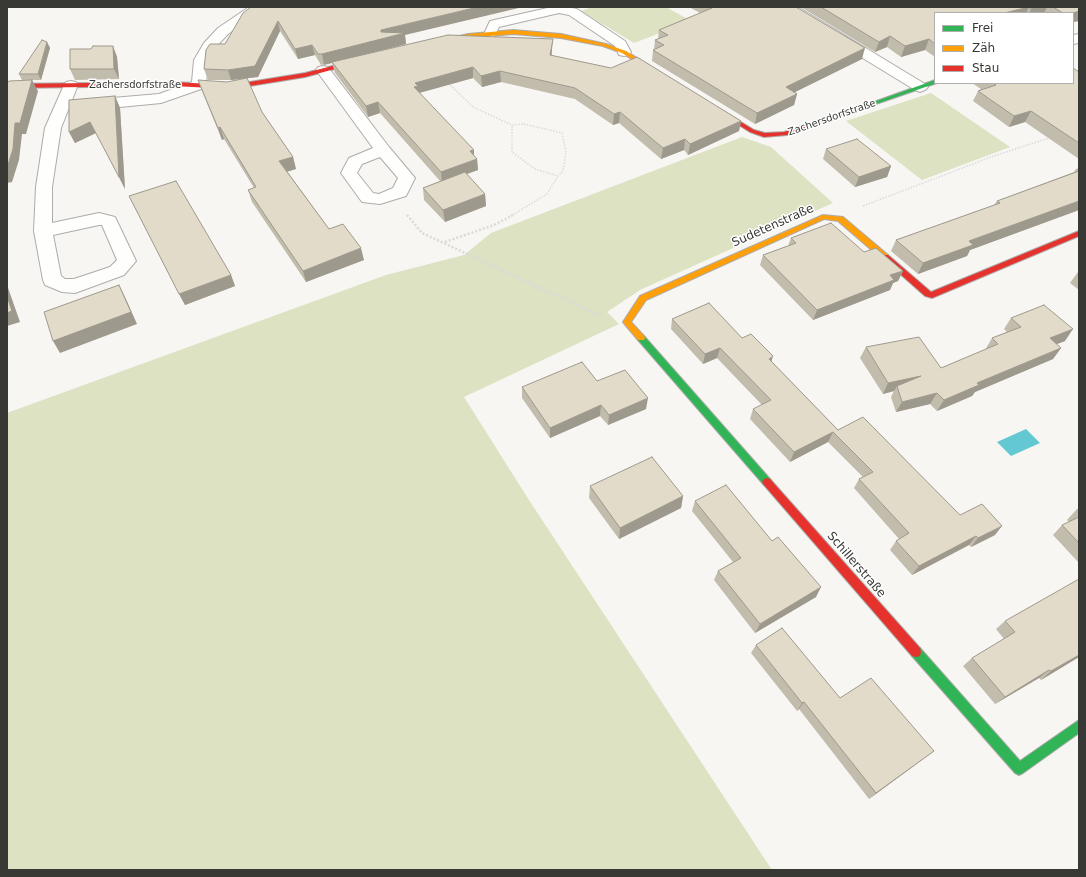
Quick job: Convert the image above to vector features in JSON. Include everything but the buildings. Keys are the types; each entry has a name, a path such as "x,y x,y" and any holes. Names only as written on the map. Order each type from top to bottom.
{"street":[{"path":"199,85 201,60 209,46 229,27 259,7"},
{"path":"789,7 920,87"},
{"path":"430,44 468,36 513,32 561,36 604,45 624,52 664,77"},
{"name":"Zachersdorfstraße","path":"7,86 173,84 231,87 323,70 369,58"},
{"path":"323,70 383,150 408,178 400,192 380,199 368,198 349,173 355,160 383,150"},
{"name":"Zachersdorfstraße","path":"705,102 752,131 774,135 785,134 934,82"},
{"name":"Zachersdorfstraße","path":"43,231 99,219 109,222 127,261 117,271 75,286 62,285 52,280 43,231 44,187 53,128 71,85"},
{"name":"Zachersdorfstraße","path":"62,107 161,98 199,85"},
{"name":"Sudetenstraße","path":"627,322 643,298 823,217 834,217 840,219 928,294 932,295 1079,233"},
{"name":"Schillerstraße","path":"627,322 1019,769 1079,726"}],"lane":[{"path":"490,34 494,24 559,9 573,12 620,44 624,52"}],"path":[{"path":"445,243 494,225 529,206 547,194 558,176 563,171 566,152 562,133 546,128 512,124 473,107 462,98 447,81"},
{"path":"512,124 512,152 535,169 558,176"},
{"path":"834,217 991,157 1057,136"},
{"path":"391,196 422,233 608,319 627,322"}],"green space":[{"path":"592,7 666,7 691,21 634,43 581,11"},
{"path":"931,93 1010,147 922,180 846,121"},
{"path":"742,137 771,147 833,203 640,290 607,312 619,324 464,397 527,497 772,870 7,870 7,413 386,275 464,255 491,233"}],"water":[{"path":"1026,429 1040,443 1011,456 997,442"}],"traffic: fast":[{"path":"874,103 934,82"},
{"path":"641,338 767,482"},
{"path":"916,652 1019,769 1079,726"}],"traffic: slow":[{"path":"441,41 468,36 513,32 561,36 604,45 624,52 659,74"},
{"path":"641,338 627,322 643,298 823,217 840,219 885,257"}],"traffic: jam":[{"path":"7,86 173,84 231,87 305,75 363,60"},
{"path":"716,109 752,131 764,135 785,134 874,103"},
{"path":"885,257 928,294 932,295 1079,233"},
{"path":"767,482 916,652"}]}
